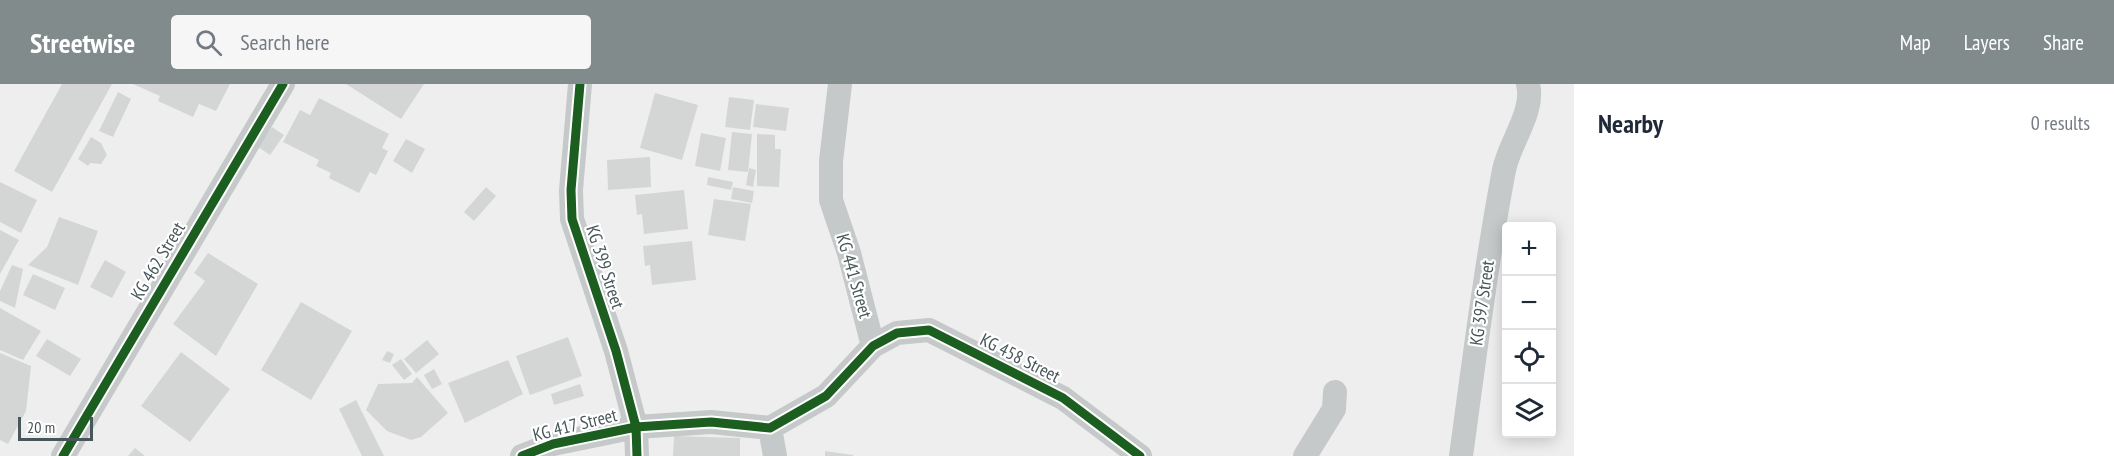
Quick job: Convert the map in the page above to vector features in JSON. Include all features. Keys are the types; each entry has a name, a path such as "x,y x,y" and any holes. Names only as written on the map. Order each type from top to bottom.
{"street":[{"name":"KG 462 Street","path":"63,456 283,84"},
{"name":"KG 399 Street","path":"580,84 571,190 572,219 616,351 636,427 637,456"},
{"name":"KG 441 Street","path":"840,84 831,161 831,200 849,253 873,346"},
{"name":"KG 397 Street","path":"1461,456 1491,236 1506,160 1529,101 1528,84"},
{"name":"KG 458 Street","path":"873,346 897,333 929,330 1063,398 1140,456"},
{"path":"636,427 711,422 770,428 826,396 873,346"},
{"path":"1305,456 1334,409 1335,392"},
{"name":"KG 417 Street","path":"522,456 553,444 636,427"},
{"path":"770,428 774,456"}],"building":[{"path":"62,84 112,84 52,192 14,171"},
{"path":"133,84 230,84 216,111 199,104 193,117 158,101 160,96"},
{"path":"346,84 424,84 401,119"},
{"path":"118,92 131,99 113,137 99,131"},
{"path":"655,93 698,105 682,160 640,148"},
{"path":"729,97 754,100 750,130 725,127"},
{"path":"319,98 389,134 382,148 388,151 376,175 370,172 359,193 329,178 331,173 316,166 319,160 283,142 300,110 310,115"},
{"path":"756,104 789,108 786,131 753,127"},
{"path":"272,127 284,135 270,155 258,147"},
{"path":"732,132 752,134 748,172 728,170"},
{"path":"701,133 726,138 720,171 695,166"},
{"path":"757,134 775,135 775,149 781,149 779,187 757,186"},
{"path":"91,137 101,143 107,155 101,164 90,163 88,166 78,159"},
{"path":"406,139 425,149 412,173 393,161"},
{"path":"650,157 651,187 608,190 607,160"},
{"path":"749,168 756,170 753,187 746,185"},
{"path":"708,177 733,182 731,190 707,185"},
{"path":"0,182 37,200 21,233 0,222"},
{"path":"486,187 496,196 474,221 464,212"},
{"path":"733,187 754,191 752,203 731,199"},
{"path":"684,190 688,229 644,234 642,214 637,215 635,195"},
{"path":"714,199 751,204 745,241 708,235"},
{"path":"59,217 98,231 78,285 28,265 47,247"},
{"path":"0,230 19,240 0,274"},
{"path":"692,241 696,280 652,285 650,265 645,266 643,246"},
{"path":"208,253 258,284 216,356 173,324 205,281 194,273"},
{"path":"105,260 126,272 112,298 90,287"},
{"path":"12,265 23,269 15,308 0,301 0,291"},
{"path":"33,274 65,288 55,310 23,295"},
{"path":"301,302 352,331 311,400 261,370"},
{"path":"0,308 41,331 23,360 0,350"},
{"path":"568,337 582,376 530,395 516,356"},
{"path":"47,339 81,359 70,376 36,356"},
{"path":"427,340 439,354 416,373 404,359"},
{"path":"387,351 394,354 390,363 382,360"},
{"path":"181,352 230,389 190,442 141,406"},
{"path":"0,353 31,366 26,411 8,444 0,440"},
{"path":"401,359 412,374 404,380 392,365"},
{"path":"508,360 523,394 465,423 448,383"},
{"path":"434,369 442,384 432,389 424,375"},
{"path":"417,377 448,413 421,437 411,440 387,431 366,410 378,384 412,383"},
{"path":"580,384 584,396 554,405 551,394"},
{"path":"356,400 384,456 362,456 339,409"},
{"path":"674,436 740,438 740,456 673,456"},
{"path":"135,448 145,456 128,456"},
{"path":"825,451 853,455 853,456 825,456"}],"cycle path":[{"path":"63,456 283,84"},
{"path":"580,84 571,190 572,219 616,351 636,427 637,456"},
{"path":"522,456 553,444 636,427 711,422 770,428 826,396 873,346 897,333 929,330 1063,398 1140,456"}]}
